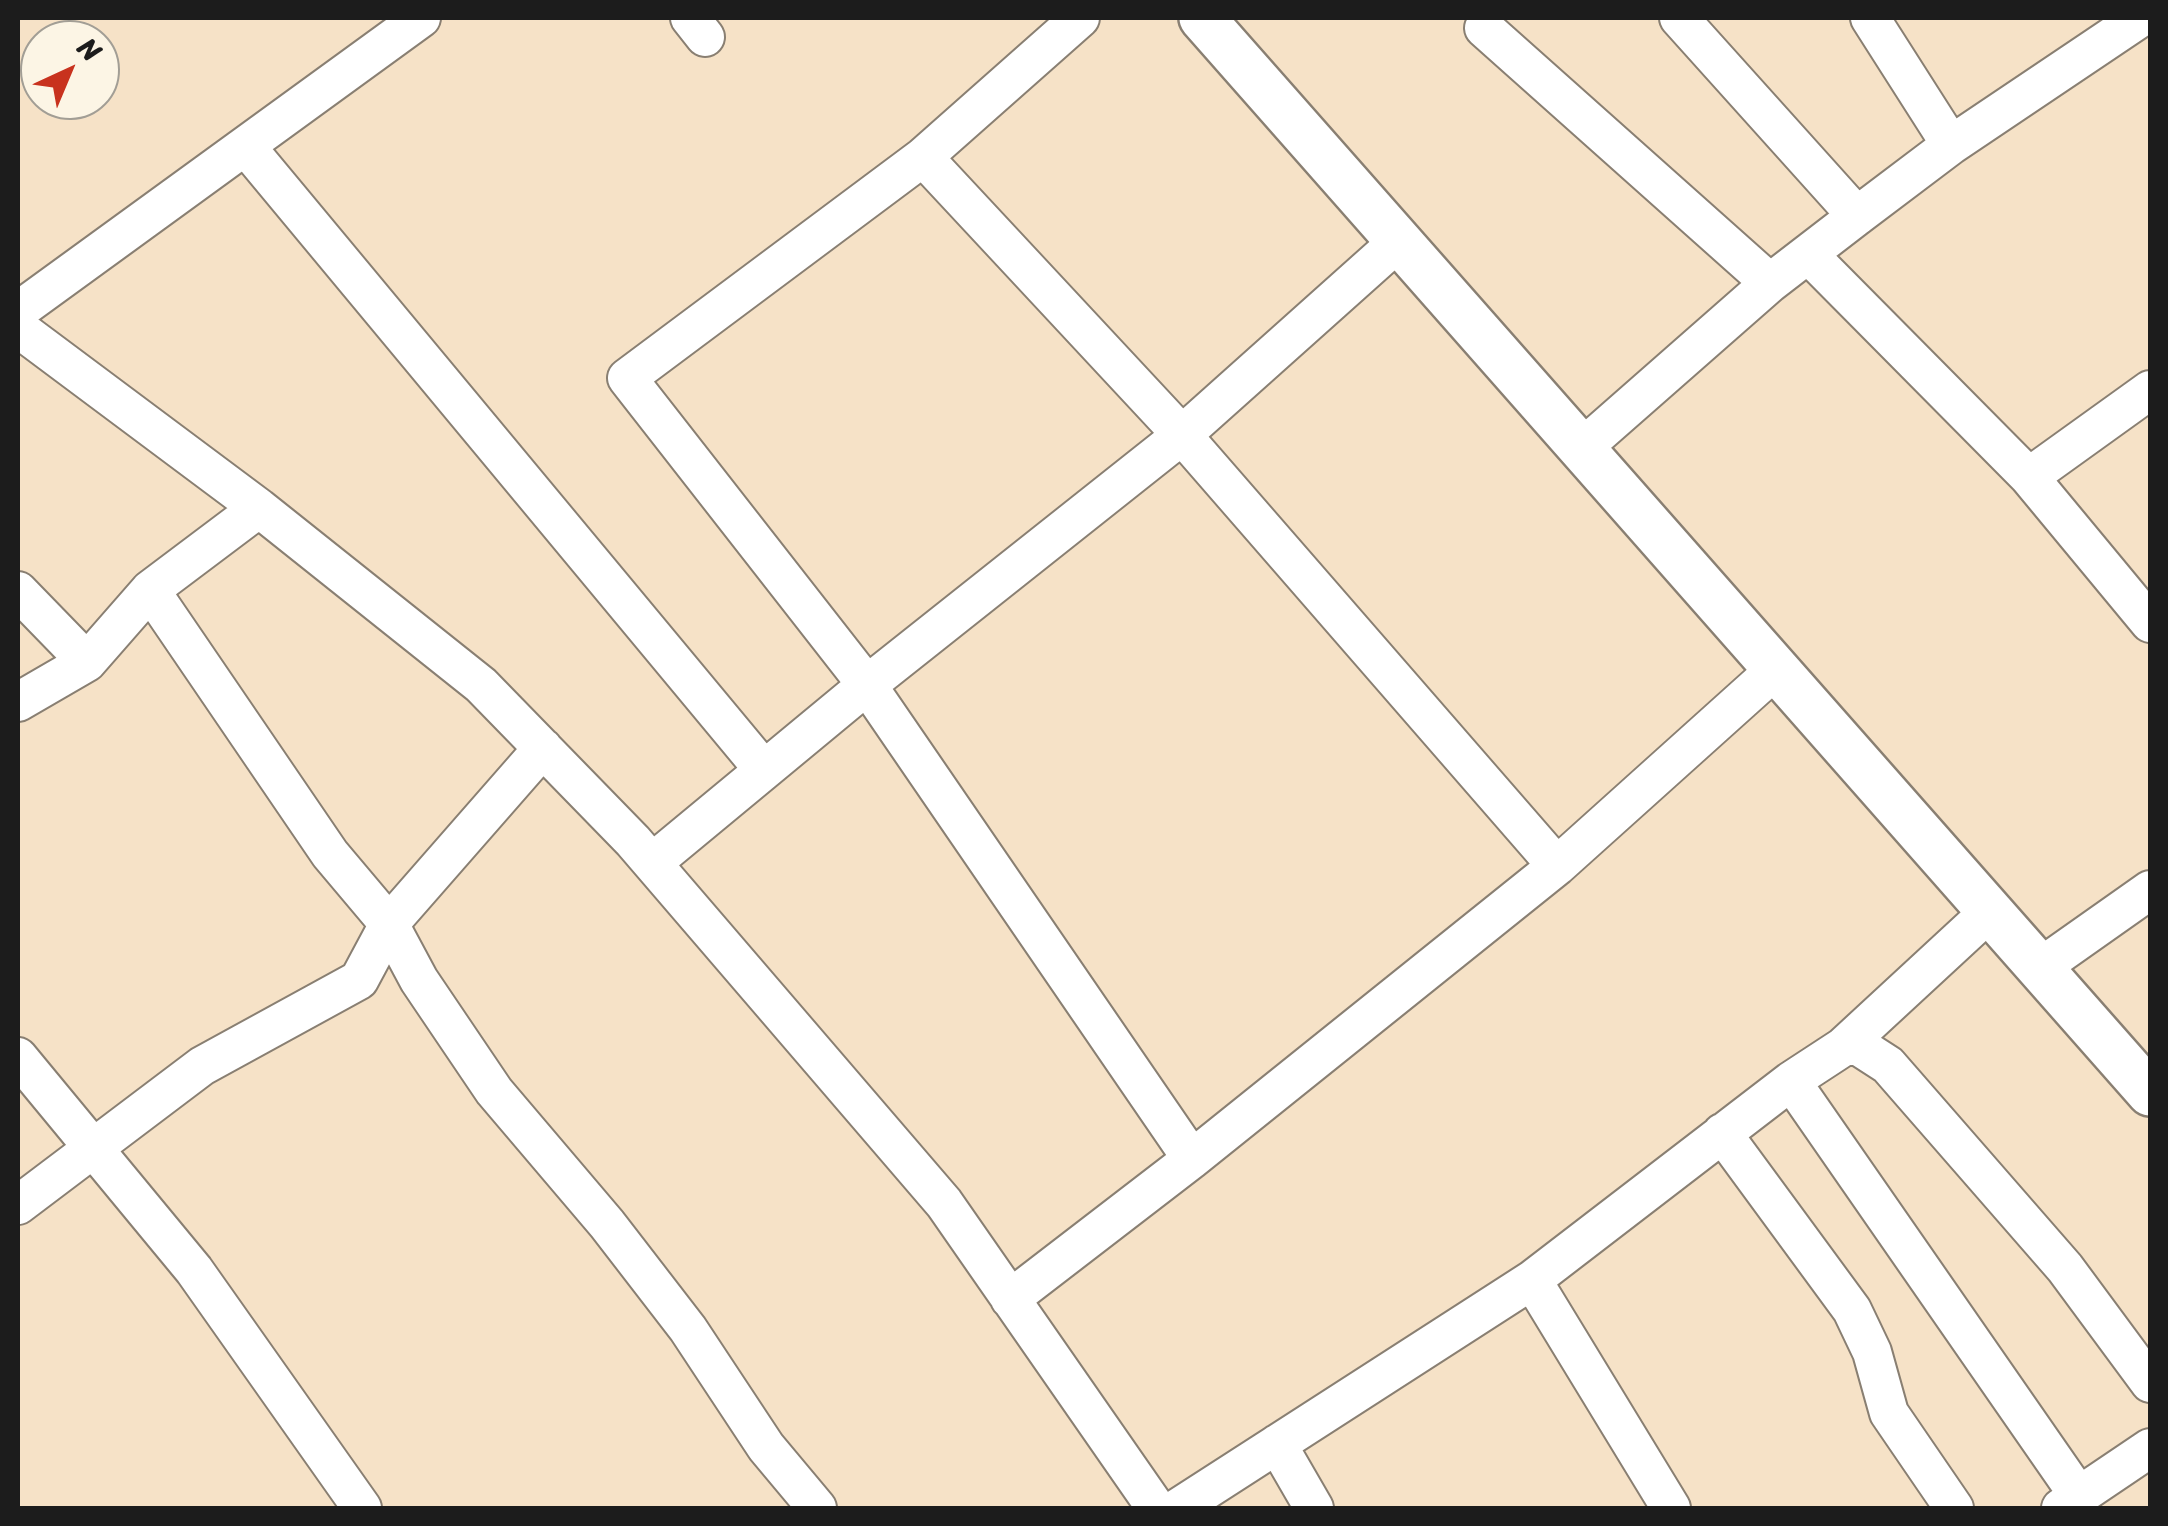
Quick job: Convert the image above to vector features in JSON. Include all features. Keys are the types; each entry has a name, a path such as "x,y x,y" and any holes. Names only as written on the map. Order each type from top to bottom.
{"street":[{"path":"18,311 421,18"},
{"path":"1080,18 924,157 627,378 867,684 1192,1159"},
{"path":"1202,18 2150,1093"},
{"path":"1679,18 1857,216"},
{"path":"1870,18 1951,145"},
{"path":"1581,449 1770,283 1951,145 2140,18"},
{"path":"1484,28 1770,283"},
{"path":"247,148 764,770"},
{"path":"924,157 1182,435 1556,866"},
{"path":"652,863 867,684 1182,435 1398,241"},
{"path":"1808,254 2029,477 2150,623"},
{"path":"18,328 258,508 481,685 543,748 652,863 944,1203 1156,1508"},
{"path":"2029,477 2150,390"},
{"path":"18,702 86,662 150,590 258,508"},
{"path":"150,590 330,854 389,924 418,980 494,1091 607,1224 688,1329 766,1447 818,1508"},
{"path":"18,591 86,662"},
{"path":"1010,1298 1192,1159 1556,866 1775,670"},
{"path":"18,1205 202,1066 359,980 389,924 543,748"},
{"path":"2038,969 2150,890"},
{"path":"1178,1508 1532,1280 1790,1081 1843,1047 1988,913"},
{"path":"1843,1047 1871,1050 1888,1065 2066,1268 2150,1383"},
{"path":"18,1056 194,1270 362,1508"},
{"path":"1790,1081 2070,1502 2150,1448"},
{"path":"1722,1133 1852,1310 1872,1352 1889,1414 1954,1508"},
{"path":"1532,1280 1672,1508"},
{"path":"1278,1444 1314,1508"}]}
